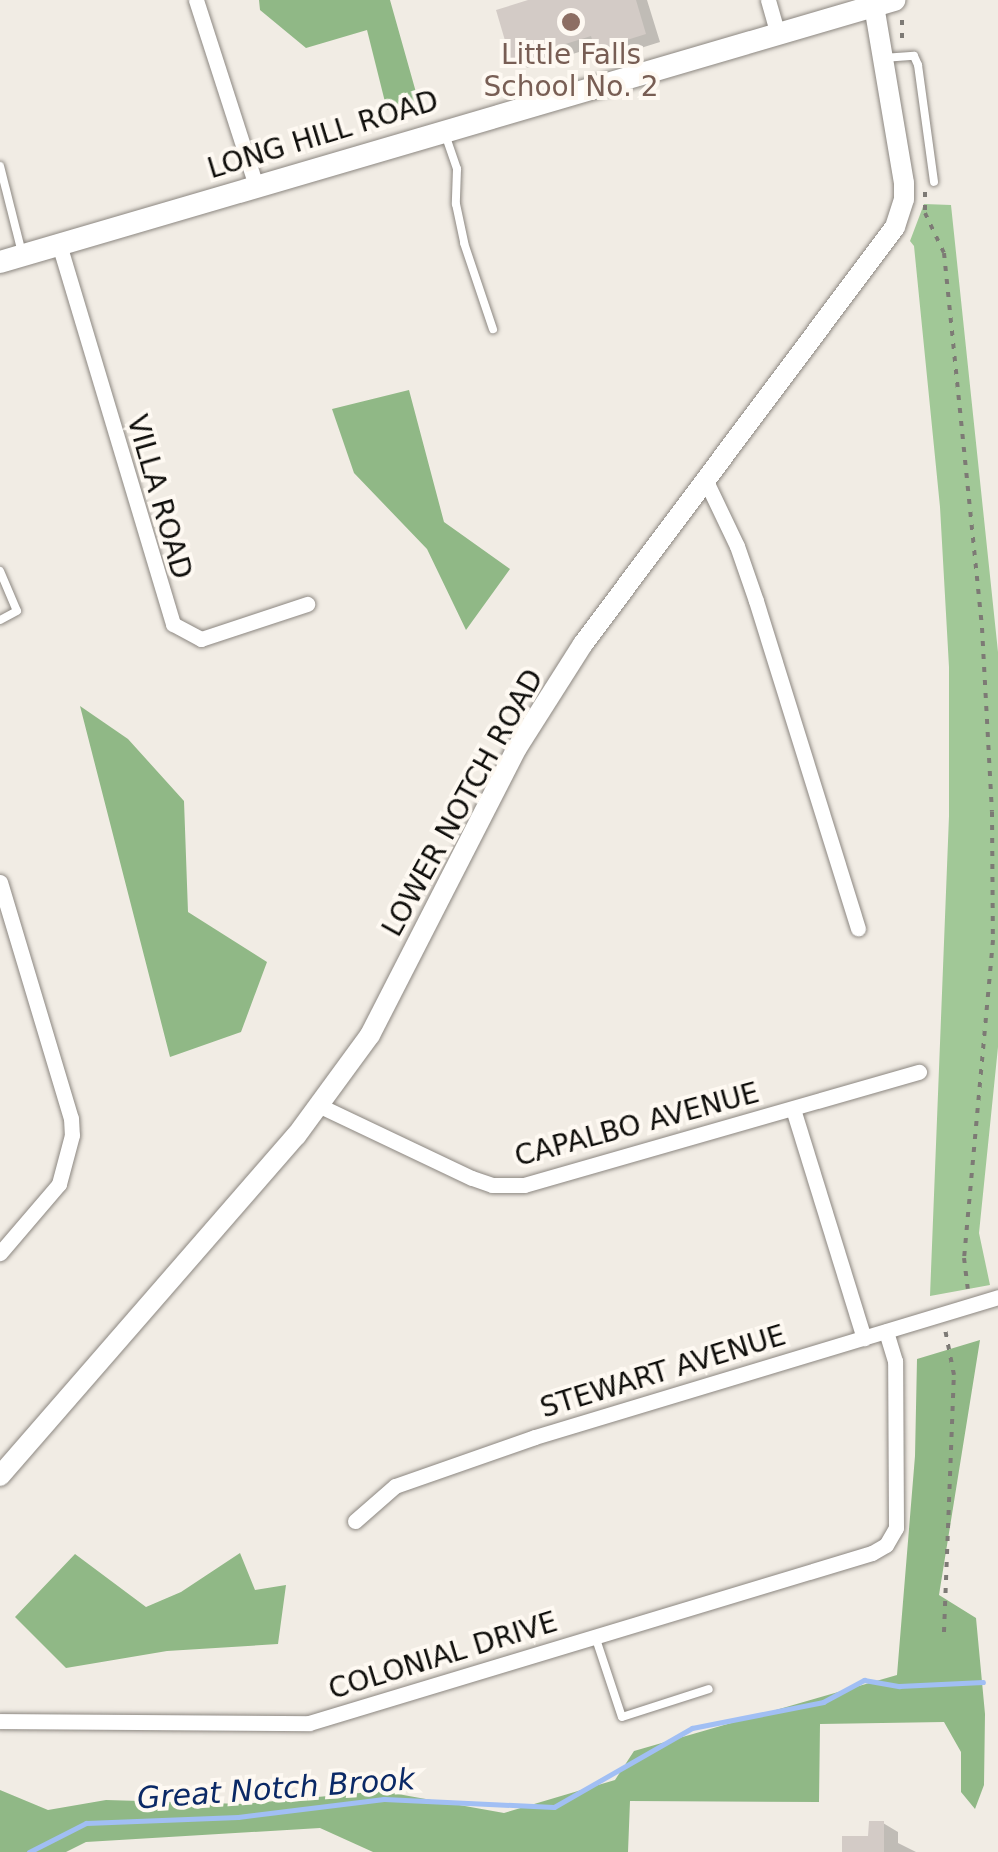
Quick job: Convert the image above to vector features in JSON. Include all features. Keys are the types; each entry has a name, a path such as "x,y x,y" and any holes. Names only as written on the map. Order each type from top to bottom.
{"main road":[{"name":"LONG HILL ROAD","path":"0,262 891,3"}],"street":[{"path":"196,0 256,186"},
{"path":"768,0 778,34"},
{"name":"LOWER NOTCH ROAD","path":"0,1476 318,1105 378,1020 526,733 622,588 896,227 904,183 891,3"},
{"name":"VILLA ROAD","path":"58,244 173,624 201,639 307,604"},
{"path":"706,480 737,546 756,601 858,928"},
{"path":"0,882 71,1118 72,1135 59,1184 0,1253"},
{"name":"CAPALBO AVENUE","path":"318,1105 472,1178 507,1186 594,1166 919,1072"},
{"path":"793,1109 864,1338"},
{"name":"STEWART AVENUE","path":"355,1521 395,1486 535,1437 998,1297"},
{"name":"COLONIAL DRIVE","path":"0,1721 310,1723 872,1553 886,1545 896,1528 895,1361 886,1331"}],"lane":[{"path":"894,56 914,56 918,65 929,181"},
{"path":"444,130 457,168 456,204 464,243 493,329"},
{"path":"0,166 23,255"},
{"path":"0,571 17,611 0,620"},
{"path":"594,1636 622,1716 708,1689"}],"path":[{"path":"891,3 900,34 894,56"},
{"path":"929,181 925,213 944,253 950,301 982,628 992,812 992,940 986,1058 964,1258 969,1298 944,1326 954,1376 944,1632"}],"green space":[{"path":"259,0 390,0 419,103 387,110 367,30 306,48 260,10"},
{"path":"924,204 951,205 998,652 998,1047 979,1233 990,1285 930,1296 949,816 949,667 940,507 914,246 910,241"},
{"path":"409,390 444,522 510,569 466,630 427,549 354,473 332,409"},
{"path":"80,706 128,739 184,801 188,912 267,962 241,1032 170,1057"},
{"path":"980,1340 939,1595 976,1618 985,1714 984,1785 975,1809 961,1792 961,1752 944,1722 820,1724 819,1802 630,1801 628,1852 373,1852 320,1828 86,1842 66,1852 0,1852 0,1790 48,1810 106,1800 244,1804 381,1791 504,1813 615,1780 634,1751 897,1675 915,1456 917,1359"},
{"path":"240,1553 255,1590 286,1585 278,1644 167,1651 66,1668 15,1617 75,1554 146,1607 181,1592"}],"building":[{"name":"Little Falls School No. 2","path":"528,0 636,0 646,34 595,50 591,36 511,61 496,10"},
{"path":"869,1821 884,1821 884,1852 842,1852 842,1836 868,1836"}],"waterway":[{"name":"Great Notch Brook","path":"29,1852 86,1823 238,1817 384,1799 554,1807 692,1728 823,1702 864,1680 899,1686 983,1682"}],"place":[{"name":"Little Falls School No. 2","path":"571,22"}]}
